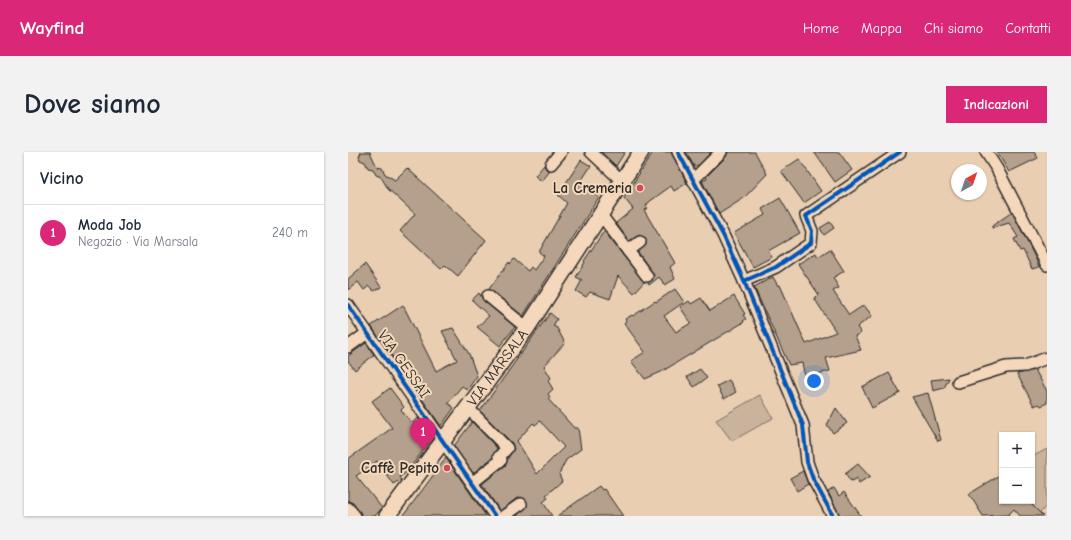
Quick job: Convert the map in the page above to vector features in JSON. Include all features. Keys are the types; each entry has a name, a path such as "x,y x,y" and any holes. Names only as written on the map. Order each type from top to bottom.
{"main road":[{"name":"VIA MARSALA","path":"387,516 442,440 468,408 527,328 641,152"}],"street":[{"path":"551,164 561,152"},
{"path":"591,152 622,181"},
{"path":"678,152 723,235 744,281 803,426 806,462 812,479 833,516"},
{"path":"693,180 721,152"},
{"path":"744,281 776,266 811,243 812,231 806,216 900,152"},
{"path":"986,152 997,169 1045,259"},
{"path":"601,215 647,276"},
{"path":"628,251 640,242"},
{"path":"488,296 527,328"},
{"name":"VIA GESSAI","path":"348,305 495,516"},
{"name":"VIA GESSAI","path":"348,347 367,332"},
{"path":"958,382 1006,367 1025,366 1047,358"},
{"path":"468,408 507,448 498,457 501,460 472,483"},
{"path":"504,516 521,504"},
{"path":"348,508 355,516"}],"shaded area":[{"path":"760,395 773,418 732,441 716,420"},
{"path":"1047,449 1047,505 1040,513 1031,504 1035,504 1035,455"}],"building":[{"path":"361,152 370,152 377,167 382,168 385,174 395,180 407,168 486,240 458,276 445,265 441,269 400,231 415,214 388,189 381,177 376,175 373,169 368,168 365,162 360,160 359,157"},
{"path":"601,152 625,152 616,166"},
{"path":"653,152 671,152 687,183 674,191 671,186 649,202 646,206 648,208 644,210 675,263 670,267 675,279 665,285 659,277 649,285 648,283 653,279 654,275 638,252 646,245 645,238 639,235 629,241 616,223 633,209 624,198"},
{"path":"686,152 711,152 699,165 694,166"},
{"path":"728,152 755,152 767,174 744,198 719,214 702,181 707,179 706,177 726,157"},
{"path":"814,152 839,152 852,170 835,182"},
{"path":"997,152 1034,152 1038,158 1009,172"},
{"path":"799,159 821,191 804,203 781,171"},
{"path":"581,160 591,166 579,184 599,197 523,316 489,289 509,262 510,264 514,259 528,271 531,267 534,270 544,256 539,252 567,203 558,195"},
{"path":"544,165 546,169 550,171 542,181 535,176"},
{"path":"780,198 800,233 768,251 772,257 753,267 734,233 765,215 762,209"},
{"path":"1012,212 1039,267 1032,269 1023,250 1020,251 1014,239 1018,237 1009,223 992,228 992,226"},
{"path":"830,222 834,228 824,235 820,228"},
{"path":"604,231 644,282 634,293 618,276 610,299 590,292 586,297 576,291 582,280 576,277 585,262 584,261"},
{"path":"830,249 844,271 833,278 839,288 833,291 849,315 864,305 872,316 857,327 861,333 855,336 861,350 826,358 830,371 805,377 802,363 789,365 754,287 773,277 778,286 780,285 806,344 836,332 814,298 819,295 798,264 816,253 818,257"},
{"path":"365,264 381,287 374,291 369,286 364,290 358,282 348,290 348,279"},
{"path":"675,289 684,302 664,316 676,332 691,323 680,307 689,301 691,304 701,298 710,311 734,296 745,314 743,315 746,319 743,321 744,322 661,372 645,379 631,361 645,352 624,323 626,321 625,319 632,315 633,316"},
{"path":"479,293 484,301 515,327 500,346 477,327 489,316 472,300"},
{"path":"403,305 436,371 457,360 442,331 453,328 469,354 477,376 467,390 462,386 448,403 454,408 441,426 371,326"},
{"path":"550,313 557,319 553,326 557,328 565,343 544,366 551,378 548,381 553,389 548,394 550,398 548,399 574,428 578,428 581,449 566,460 559,474 562,481 546,495 548,498 543,502 552,516 516,516 527,507 526,500 521,497 517,498 500,511 482,484 506,465 508,458 514,449 512,443 480,411","holes":["540,421 564,447 537,474 517,441 533,423 535,425"]},
{"path":"366,343 374,355 355,370 348,361 348,356"},
{"path":"700,369 707,378 694,387 687,377"},
{"path":"1035,370 1047,391 1047,403 1041,406 1039,404 1034,406 1017,374"},
{"path":"889,373 900,393 872,408 862,387"},
{"path":"949,378 944,388 933,391 931,380"},
{"path":"729,380 736,392 724,399 717,386"},
{"path":"390,388 404,407 401,410 412,423 418,418 432,438 407,472 400,477 402,480 394,485 377,461 356,476 382,508 375,516 362,516 353,503 348,501 348,459 392,428 372,401"},
{"path":"928,393 941,440 938,441 912,397"},
{"path":"836,408 847,423 833,433 827,425"},
{"path":"472,422 497,448 492,458 473,473 454,446"},
{"path":"446,458 486,516 403,516 426,485"},
{"path":"858,464 870,477 859,484 857,479 851,482 845,474"},
{"path":"803,471 808,484 797,491 790,478"},
{"path":"999,476 999,504 1031,504 1043,516 1020,516 1014,509 1008,515 983,516 969,494"},
{"path":"599,486 602,490 604,489 623,516 557,516"},
{"path":"834,488 839,496 844,492 861,516 840,516 828,492"}],"cycle path":[{"path":"678,152 723,235 744,281 803,425 807,462 813,479 833,516"},
{"path":"744,281 776,267 811,243 812,231 806,216 900,152"},
{"path":"348,305 495,516"}],"place":[{"name":"La Cremeria","path":"640,188"},
{"name":"Moda Job","path":"423,451"},
{"name":"Caffè Pepito","path":"447,468"}]}
